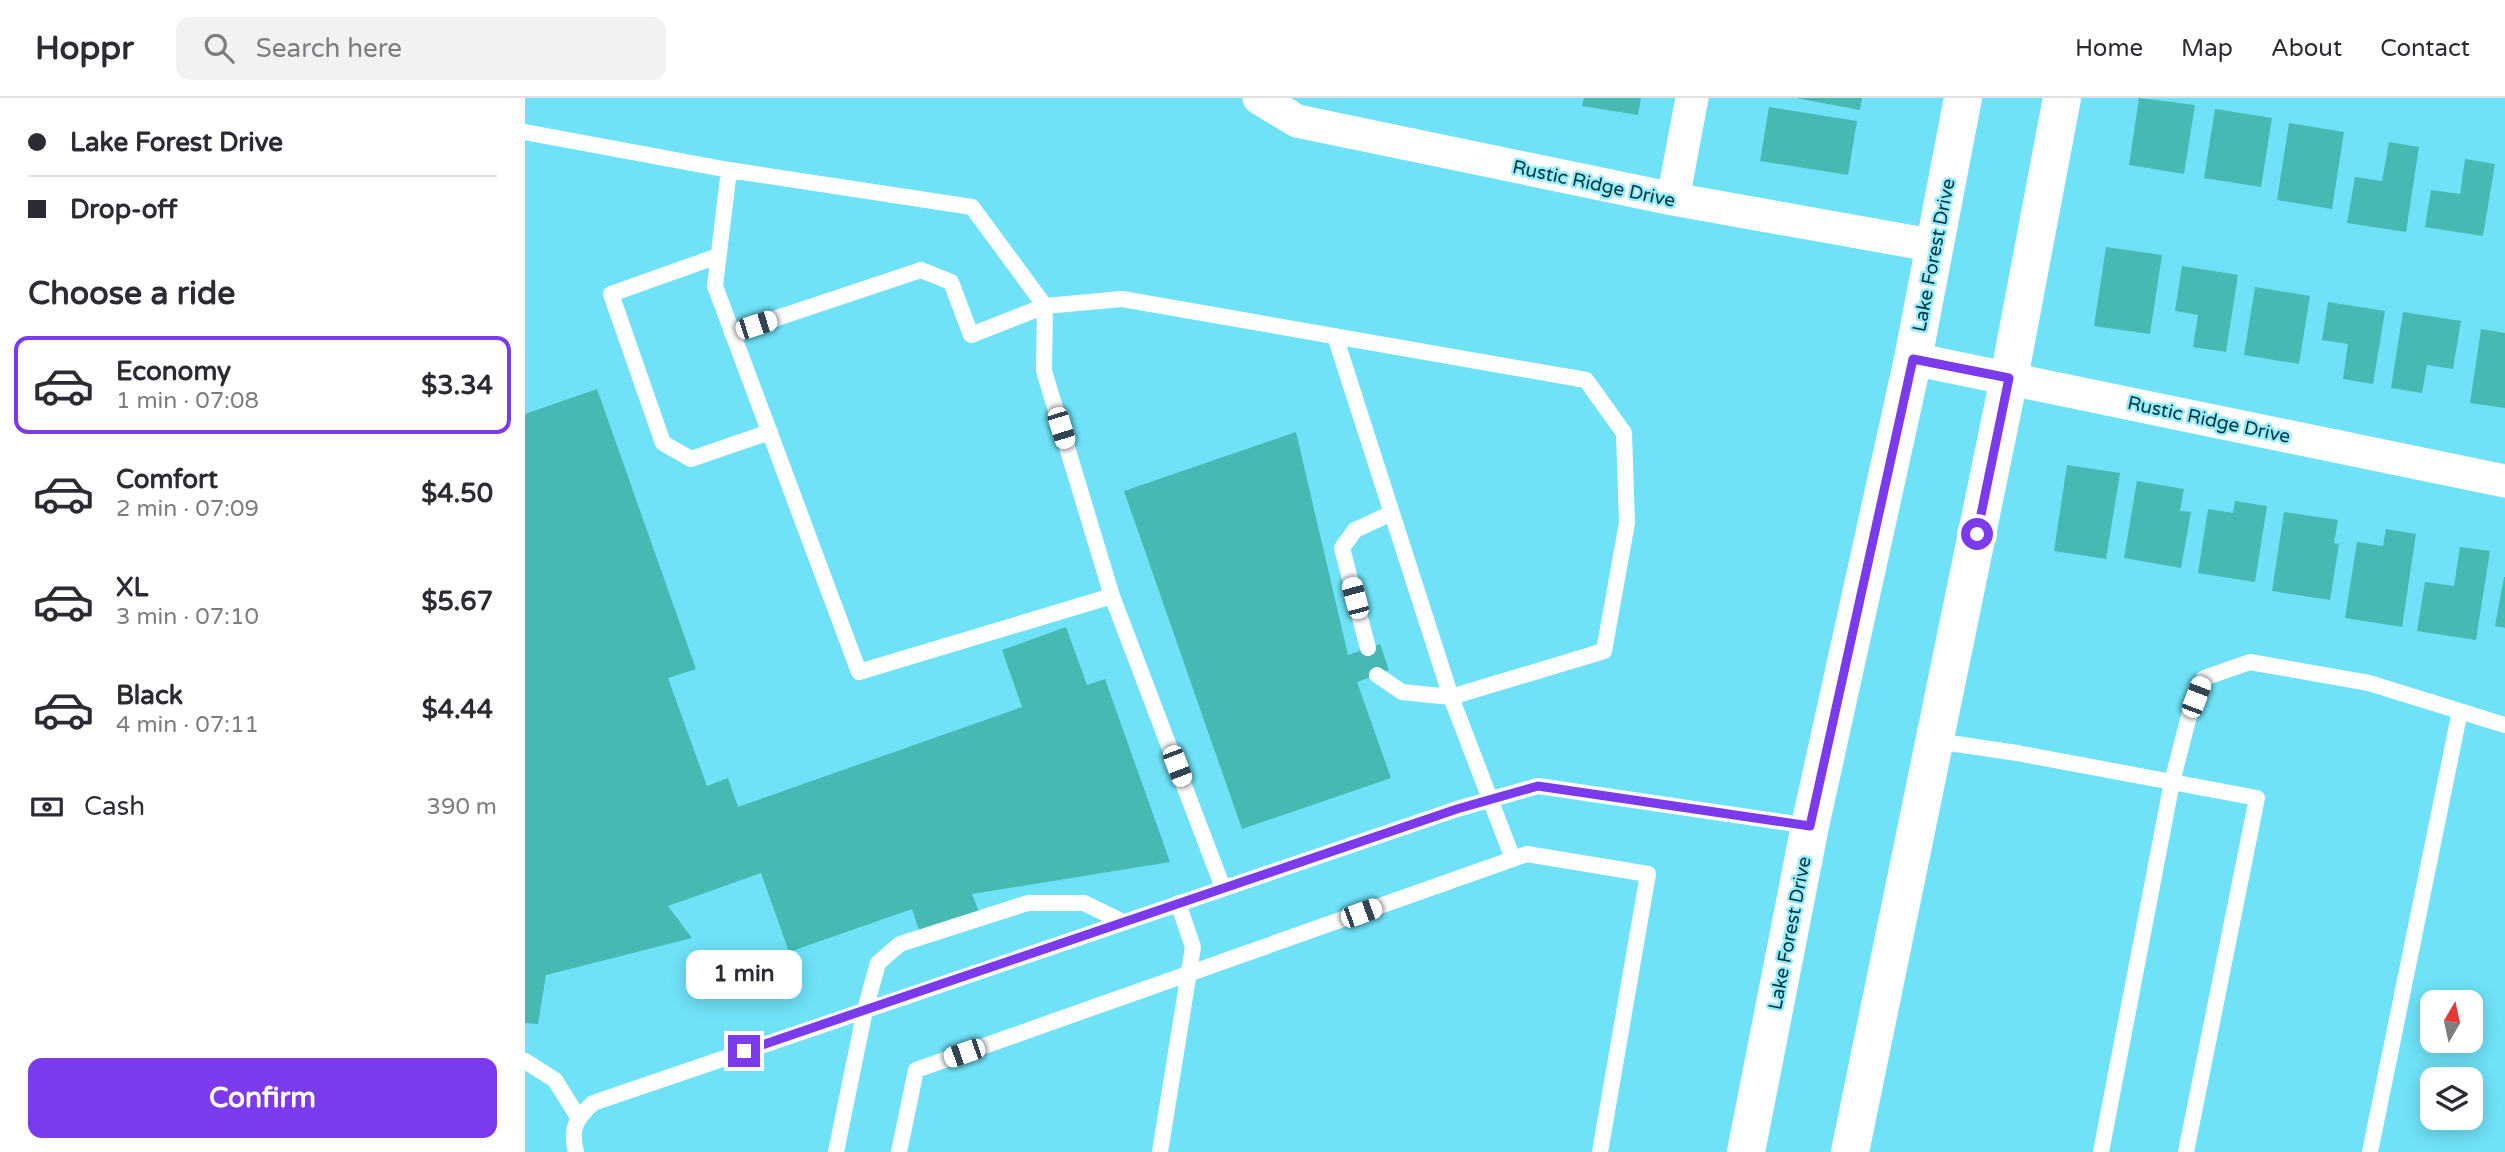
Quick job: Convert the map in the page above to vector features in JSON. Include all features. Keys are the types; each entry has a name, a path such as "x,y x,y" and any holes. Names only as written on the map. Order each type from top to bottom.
{"main road":[{"name":"Lake Forest Drive","path":"1746,1152 1810,826 1913,359 1963,98"},
{"path":"1850,1152 1936,741 2062,98"}],"street":[{"name":"Rustic Ridge Drive","path":"1259,98 1297,121 1673,199 1936,246"},
{"path":"1673,199 1692,98"},
{"name":"Rustic Ridge Drive","path":"1913,359 2505,481"}],"lane":[{"path":"525,132 729,170 972,207 1045,306 1044,371 1112,596 1223,888"},
{"path":"729,170 715,286 859,672 1112,596"},
{"path":"718,256 611,294 663,443 691,459 770,432"},
{"path":"732,333 921,270 951,282 971,335 1045,306 1122,299 1586,380 1624,433 1627,523 1604,651 1451,697 1402,692 1377,675"},
{"path":"1335,337 1451,697 1513,859"},
{"path":"1368,648 1342,548 1355,530 1392,513"},
{"path":"2101,1152 2172,782 2189,716 2204,678 2250,662 2369,683 2505,725"},
{"path":"2370,1152 2460,711"},
{"path":"1936,741 2017,753 2257,798 2186,1152"},
{"path":"576,1152 573,1138 577,1117 593,1102 1457,809 1538,786 1810,826"},
{"path":"899,1152 916,1070 1527,854 1648,874 1600,1152"},
{"path":"835,1152 865,1010 878,963 900,944 1028,904 1084,903 1123,922"},
{"path":"1160,1152 1193,947 1178,903"},
{"path":"525,1061 555,1080 577,1117"}],"building":[{"path":"1584,98 1641,98 1638,115 1582,106"},
{"path":"1796,98 1862,98 1860,110"},
{"path":"2139,98 2195,105 2184,174 2129,165"},
{"path":"1769,107 1857,121 1848,175 1760,161"},
{"path":"2215,109 2272,118 2261,187 2204,178"},
{"path":"2289,123 2344,132 2332,209 2277,200"},
{"path":"2389,142 2419,147 2406,232 2347,223 2355,177 2382,181"},
{"path":"2465,159 2495,164 2483,236 2425,227 2431,190 2460,194"},
{"path":"2106,247 2162,255 2150,334 2094,326"},
{"path":"2182,266 2238,275 2226,352 2193,347 2198,315 2175,311"},
{"path":"2255,287 2310,296 2299,364 2244,355"},
{"path":"2328,302 2385,311 2373,384 2343,379 2348,344 2322,340"},
{"path":"2403,312 2461,321 2453,369 2427,365 2422,393 2391,388"},
{"path":"2481,329 2505,333 2505,408 2470,403"},
{"path":"597,389 696,669 668,678 707,786 728,778 738,807 1022,707 1002,650 1066,627 1087,685 1105,679 1170,862 972,894 979,912 920,933 912,909 789,952 761,873 668,906 692,938 546,975 538,1024 525,1023 525,414"},
{"path":"1296,432 1348,655 1380,644 1389,670 1357,682 1391,778 1242,829 1124,491"},
{"path":"2067,465 2120,473 2106,559 2054,551"},
{"path":"2137,481 2184,489 2180,511 2191,512 2181,568 2124,558"},
{"path":"2235,501 2267,506 2255,582 2198,573 2208,509 2233,513"},
{"path":"2284,512 2338,520 2334,543 2339,544 2330,600 2272,591"},
{"path":"2386,529 2416,534 2402,627 2345,618 2357,542 2383,546"},
{"path":"2460,547 2490,551 2476,640 2417,631 2425,582 2454,586"},
{"path":"2505,577 2505,628 2495,626"}],"route":[{"path":"744,1051 1457,809 1538,786 1810,826 1913,359 2009,378 1977,534"}]}
